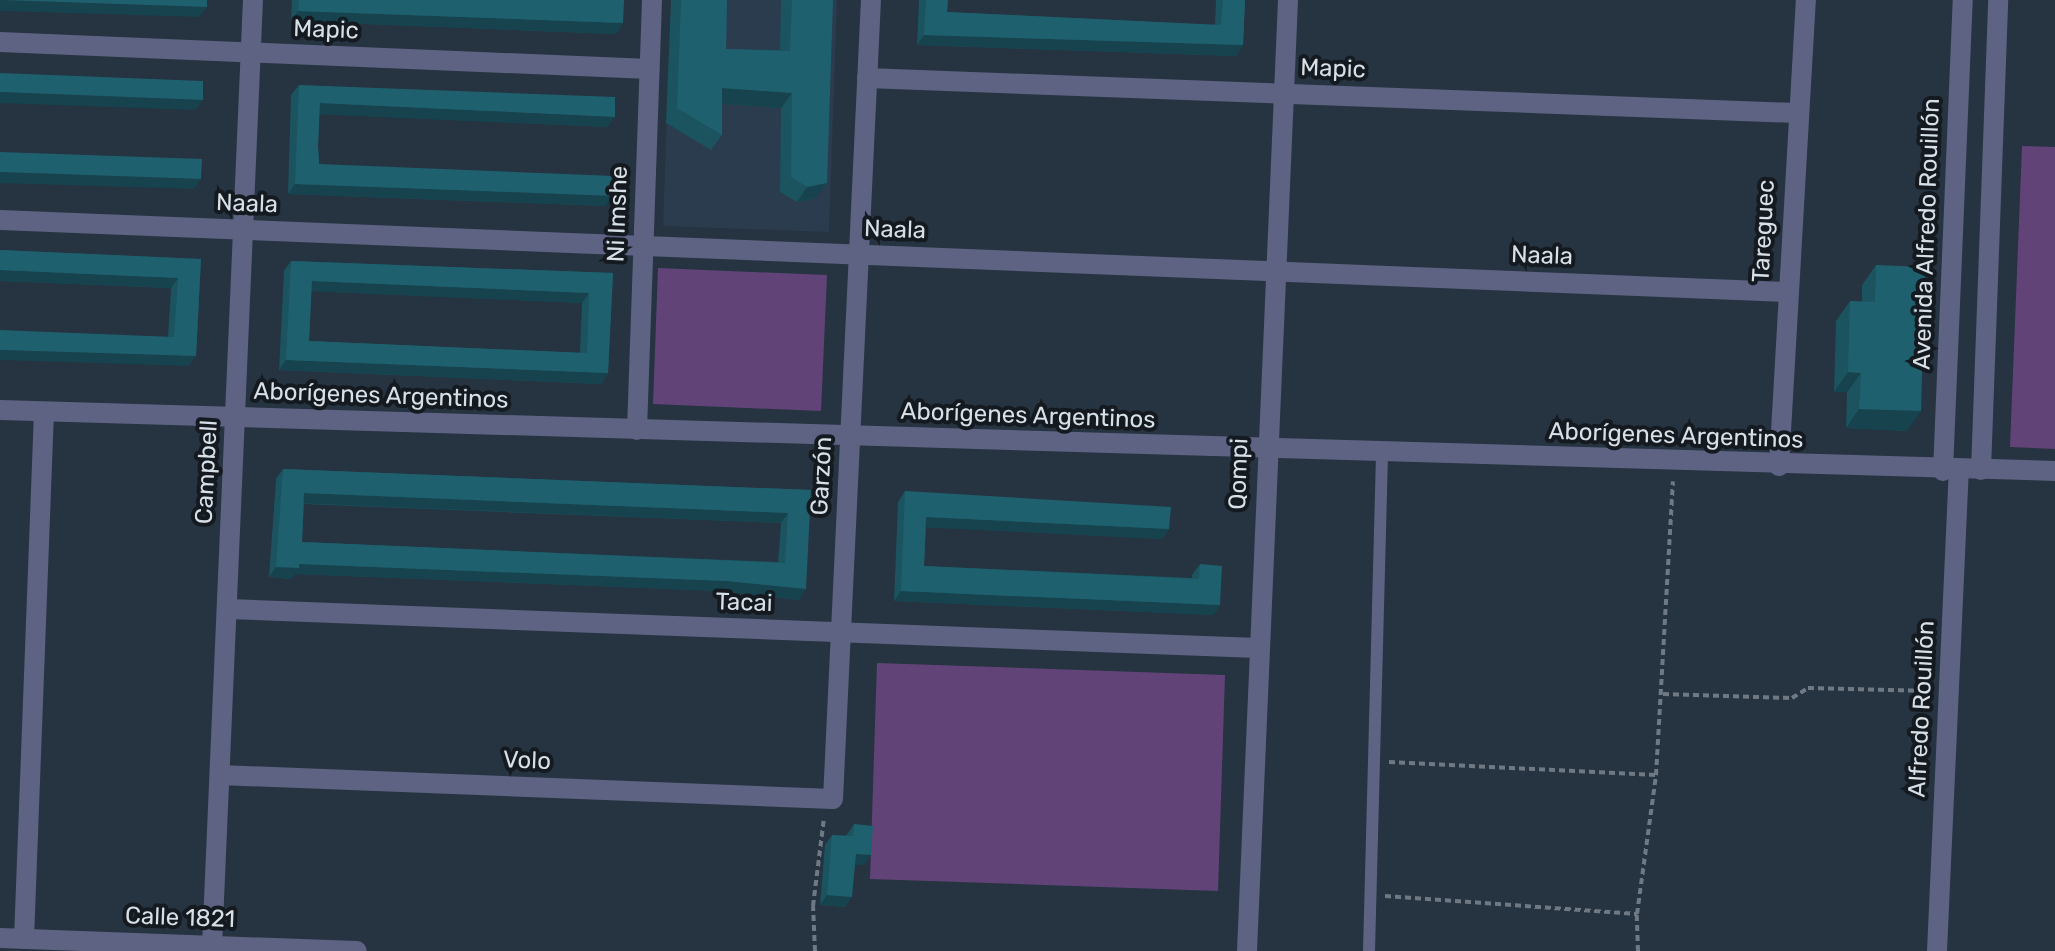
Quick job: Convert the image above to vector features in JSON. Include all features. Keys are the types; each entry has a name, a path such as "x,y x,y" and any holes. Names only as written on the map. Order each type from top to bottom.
{"street":[{"name":"Campbell","path":"212,946 253,0"},
{"name":"Ni Imshe","path":"637,430 652,0"},
{"name":"Garzón","path":"833,799 871,0"},
{"name":"Qompi","path":"1247,951 1266,450 1288,0"},
{"name":"Tareguec","path":"1779,466 1796,113 1806,0"},
{"name":"Avenida Alfredo Rouillón","path":"1951,470 1963,0"},
{"path":"1981,470 1998,0"},
{"name":"Mapic","path":"0,42 649,69"},
{"name":"Mapic","path":"867,78 1796,113"},
{"name":"Naala","path":"0,220 1788,292"},
{"name":"Aborígenes Argentinos","path":"0,410 1779,466 2055,471"},
{"path":"24,939 44,412"},
{"name":"Alfredo Rouillón","path":"1937,951 1949,691 1951,470"},
{"name":"Tacai","path":"227,609 1258,648"},
{"name":"Volo","path":"220,775 833,799"},
{"name":"Calle 1821","path":"0,938 357,951"}],"lane":[{"path":"1369,951 1371,761 1382,453"}],"path":[{"path":"1638,951 1637,914 1656,775 1662,694 1674,462"},
{"path":"1662,694 1792,698 1808,688 1949,691"},
{"path":"1371,761 1656,775"},
{"path":"815,951 813,906 821,835 833,799"},
{"path":"1371,894 1637,914"}],"shaded area":[{"path":"671,0 837,0 829,232 663,226"},
{"path":"2022,146 2055,147 2055,449 2010,447"},
{"path":"658,268 827,275 821,411 653,404"},
{"path":"877,663 1225,675 1218,891 870,879"}],"building":[{"path":"0,0 207,0 207,7"},
{"path":"299,0 624,0 623,23 298,11"},
{"path":"681,0 727,0 726,49 790,51 792,0 833,0 827,183 807,187 791,177 792,93 722,88 722,135 677,108"},
{"path":"926,0 948,0 947,12 1221,25 1223,0 1245,0 1243,45 924,35"},
{"path":"0,73 203,81 203,100 0,92"},
{"path":"299,85 615,97 615,117 320,103 318,146 319,164 614,176 613,196 295,184"},
{"path":"0,152 202,159 201,179 0,172"},
{"path":"0,250 201,259 196,356 0,350 0,330 174,337 178,278 0,270"},
{"path":"291,261 613,273 608,373 286,360","holes":["312,281 589,293 587,353 309,341"]},
{"path":"1876,265 1925,267 1921,411 1859,409 1861,373 1848,372 1850,301 1875,302"},
{"path":"283,469 811,490 806,589 727,581 299,564 299,568 276,567","holes":["304,493 788,513 785,563 302,542"]},
{"path":"905,491 1171,507 1169,529 926,517 924,566 1199,579 1200,564 1222,566 1220,605 901,591"},
{"path":"854,824 873,826 871,855 856,854 852,897 827,895 832,835 853,836"}]}
